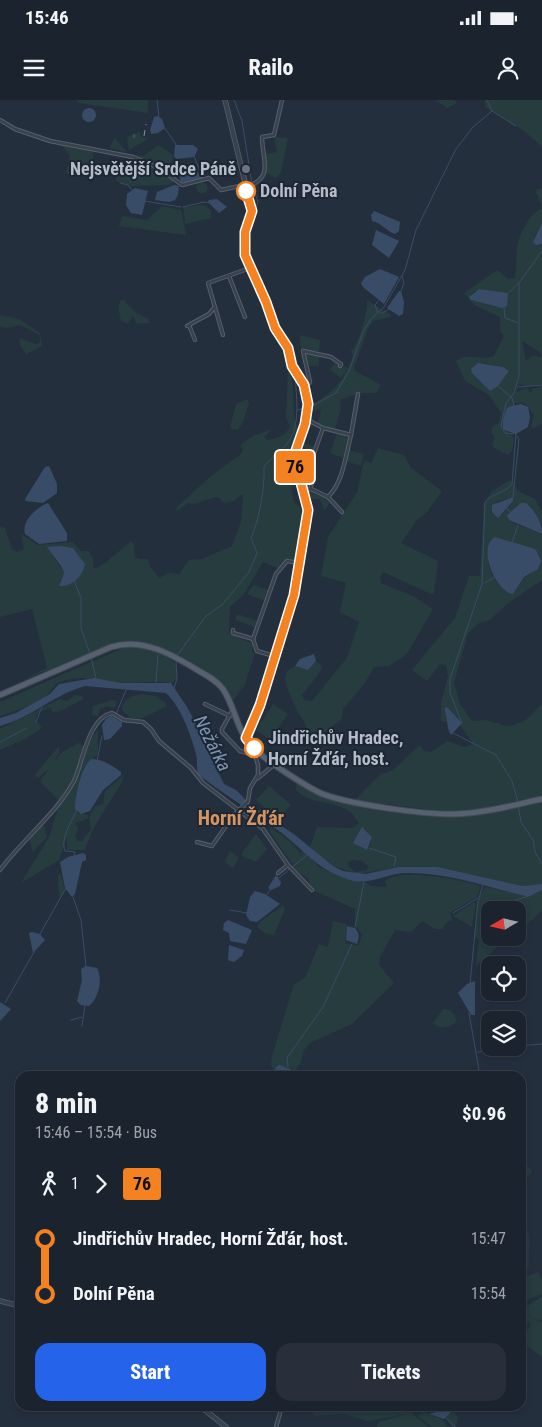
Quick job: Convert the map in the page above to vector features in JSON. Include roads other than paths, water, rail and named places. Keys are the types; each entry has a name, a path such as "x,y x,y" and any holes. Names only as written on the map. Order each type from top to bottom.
{"main road":[{"path":"0,695 111,647 129,644 166,652 215,680 223,690 231,713 254,748 318,792 354,802 455,814 542,800"}],"street":[{"path":"225,100 252,211 245,232 244,248 250,268 266,302 275,328 288,348 292,366 305,388 308,410 294,456 308,510 299,563 290,610 260,705 246,738"},
{"path":"0,120 15,129 50,141 133,157 159,168 182,185 209,178 221,190 253,185 264,176 266,170 262,137 274,135 282,100"},
{"path":"223,335 208,283 250,268"},
{"path":"229,276 245,317"},
{"path":"195,340 188,325 214,308"},
{"path":"305,388 310,382 303,351 331,357 341,364 340,366"},
{"path":"328,497 335,488 340,475 351,435 358,394"},
{"path":"306,419 323,428 351,435"},
{"path":"311,490 313,456 323,428"},
{"path":"303,492 311,490 328,497 342,512"},
{"path":"274,656 257,651 252,639 276,574 287,561 299,563"},
{"path":"233,630 233,633 252,639"},
{"path":"205,704 231,713 222,732 240,751 255,755"},
{"path":"0,870 60,802 75,779 86,745 102,717 112,713 124,720 143,722 203,783 241,808 262,829 288,865 312,890"},
{"path":"254,748 259,770 258,778"},
{"path":"197,842 212,846 248,800 250,788 258,778 276,764"},
{"path":"259,770 265,773"},
{"path":"278,873 288,865"},
{"path":"0,1302 15,1303"},
{"path":"206,1411 226,1427"},
{"path":"276,1427 281,1411"}],"water":[{"path":"89,108 94,110 96,115 94,120 89,122 84,120 82,115 84,110"},
{"path":"157,116 162,119 165,128 158,133 151,134 150,130 154,117"},
{"path":"175,145 193,145 198,149 194,157 176,159 174,156"},
{"path":"190,164 203,178 188,183 181,182 179,175"},
{"path":"174,185 179,186 178,195 175,200 169,202 155,200 157,192"},
{"path":"135,188 148,191 142,215 131,213 126,205 127,194"},
{"path":"217,199 227,207 219,213 208,202 209,200"},
{"path":"374,211 400,222 399,231 395,234 379,223 372,221 371,215"},
{"path":"542,223 542,244 536,245 533,242"},
{"path":"376,230 399,241 389,258 372,245"},
{"path":"380,269 399,277 384,304 363,287 361,283 365,277"},
{"path":"479,289 508,293 507,306 502,308 471,300 469,297"},
{"path":"399,291 401,291 404,302 403,314 399,316 387,308"},
{"path":"478,363 503,367 509,371 498,386 490,391 472,373 471,369"},
{"path":"521,404 528,407 530,417 528,427 516,434 504,430 503,418 508,407"},
{"path":"49,466 57,484 57,493 43,503 26,501 25,499 45,467"},
{"path":"513,497 513,501 498,518 492,512 492,505"},
{"path":"48,503 67,533 67,541 39,544 25,534 25,524 31,515"},
{"path":"521,503 526,503 535,513 541,525 542,534 509,520 507,515"},
{"path":"495,537 536,550 541,561 538,569 524,577 513,594 506,591 500,585 488,559 490,542"},
{"path":"47,547 73,548 85,564 82,573 76,580 64,586 59,586 64,573 61,566"},
{"path":"314,654 316,661 308,670 295,666 300,659"},
{"path":"94,678 121,683 171,683 187,707 210,750 213,762 224,784 236,790 252,806 295,835 333,866 343,871 366,874 398,867 438,867 522,886 542,884 542,890 530,896 525,896 439,875 402,873 372,880 357,881 328,871 279,831 198,774 196,754 188,730 181,713 166,693 85,686 63,694 22,718 0,726 0,718 16,713 50,694 59,684"},
{"path":"447,707 462,723 451,735 444,708"},
{"path":"111,716 122,722 122,726 110,739 104,740 102,725"},
{"path":"91,759 107,763 121,772 121,775 103,790 90,811 81,814 75,809 76,797 84,769"},
{"path":"362,827 372,837 367,850 353,843"},
{"path":"83,853 86,855 86,860 82,862 75,894 72,897 65,888 60,862 68,857"},
{"path":"276,875 281,882 280,886 271,890 268,888"},
{"path":"255,891 265,894 280,904 257,922 250,921 246,915 250,897"},
{"path":"228,920 252,930 246,944 230,941 229,933 223,930 224,923"},
{"path":"347,926 355,928 358,932 357,944 346,940"},
{"path":"29,933 40,934 45,940 33,953"},
{"path":"229,945 244,950 242,956 234,962 228,960"},
{"path":"86,966 97,968 100,977 98,993 89,1006 81,1005 77,1001 82,980 81,969"},
{"path":"475,981 475,1015 471,1015 458,993 467,984"},
{"path":"0,1002 11,1009 0,1021"},
{"path":"279,1065 291,1069 291,1071 276,1071 275,1068"},
{"path":"441,1411 450,1411 450,1413 444,1419 429,1414"}],"waterway":[{"path":"157,100 159,117"},
{"path":"234,100 242,121 252,184 258,202 247,235 248,254 253,269"},
{"path":"487,100 492,111"},
{"path":"310,407 336,393 349,371 363,332 371,319 384,307 405,270 416,230 456,149 473,127 492,111 516,126"},
{"path":"164,127 177,146"},
{"path":"194,156 201,174"},
{"path":"120,183 128,185 132,190"},
{"path":"144,201 181,207"},
{"path":"183,207 204,202 209,203"},
{"path":"462,723 450,693 450,679 482,584 485,502 512,484 516,434 505,433 501,426 506,403 514,393 519,376 519,283 542,251"},
{"path":"255,272 278,326 289,346 293,362"},
{"path":"401,291 404,283 402,276"},
{"path":"509,293 518,283"},
{"path":"378,301 375,305 378,313"},
{"path":"504,307 505,318 519,323"},
{"path":"380,313 389,309"},
{"path":"176,657 206,616 223,604 249,572 257,553 251,538 257,523 261,504 264,467 286,445 294,429 297,411 295,373"},
{"path":"518,387 542,385"},
{"path":"498,386 512,398 514,406"},
{"path":"297,410 306,408"},
{"path":"513,497 519,439 517,436"},
{"path":"505,507 510,512"},
{"path":"512,543 518,525"},
{"path":"484,583 494,578"},
{"path":"74,580 81,598 81,628 90,654"},
{"path":"156,682 158,655"},
{"path":"91,657 96,678"},
{"path":"174,688 177,679 176,661"},
{"path":"114,719 126,690"},
{"path":"36,722 42,707"},
{"path":"0,742 27,728"},
{"path":"453,733 496,755 512,781 518,802"},
{"path":"97,761 102,736"},
{"path":"518,805 521,822 533,840 535,852 542,864"},
{"path":"74,856 75,852 65,851 64,841 77,810"},
{"path":"369,848 396,857 394,867"},
{"path":"279,878 307,855"},
{"path":"355,927 364,882"},
{"path":"470,984 478,901 484,882"},
{"path":"40,934 66,888"},
{"path":"266,896 271,889"},
{"path":"512,901 529,896"},
{"path":"73,897 81,920 86,966"},
{"path":"453,913 478,898"},
{"path":"230,910 247,913"},
{"path":"288,1067 287,1058 323,1007 352,944"},
{"path":"5,1003 34,952"},
{"path":"82,1026 85,1005"},
{"path":"469,1013 479,1071"},
{"path":"71,1020 82,1017"},
{"path":"526,1045 542,1044"},
{"path":"445,1417 455,1427"}],"place":[{"name":"Nejsvětější Srdce Páně","path":"246,169"},
{"name":"Dolní Pěna","path":"246,191"},
{"name":"Jindřichův Hradec, Horní Žďár, host.","path":"254,748"}],"district":[{"name":"Horní Žďár","path":"241,818"}],"water label":[{"name":"Nežárka","path":"213,743"}]}
